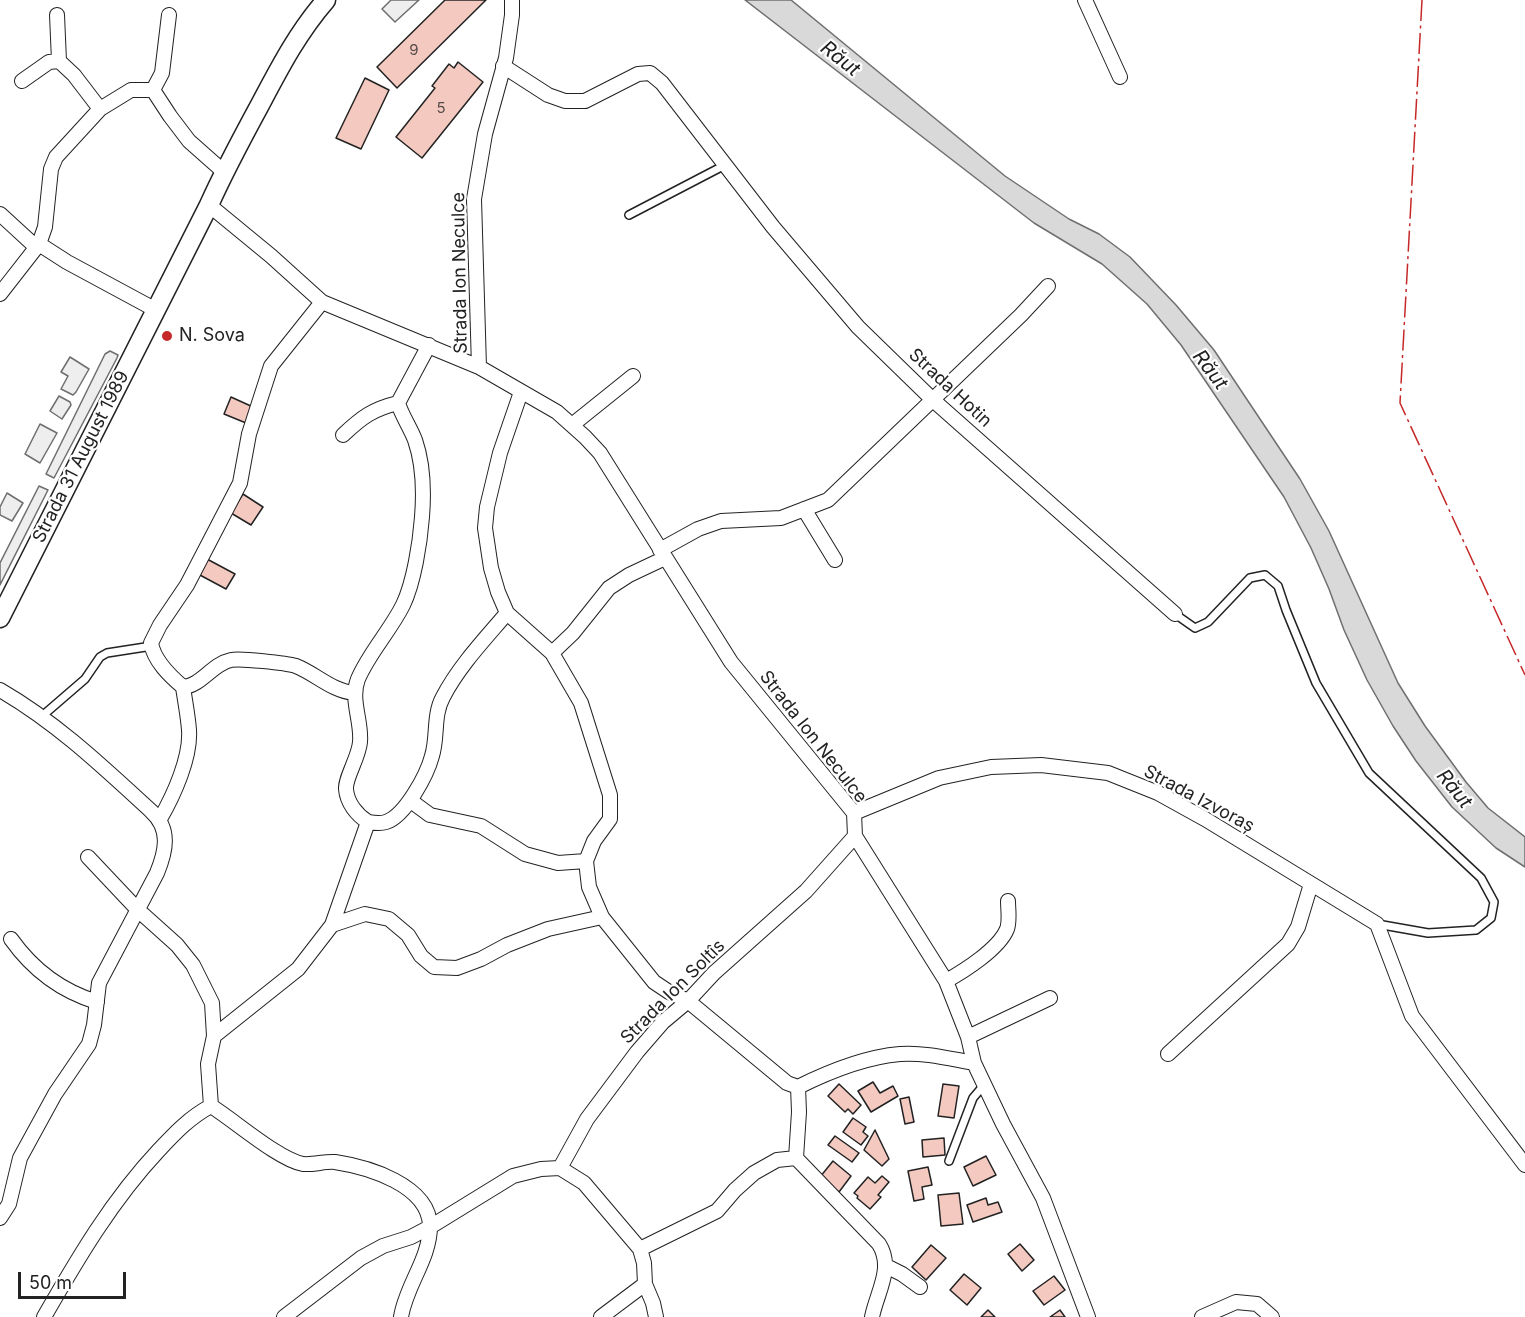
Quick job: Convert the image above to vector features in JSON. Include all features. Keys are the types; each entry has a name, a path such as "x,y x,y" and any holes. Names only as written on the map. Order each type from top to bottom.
{"main road":[{"name":"Strada 31 August 1989","path":"2,607 156,310 224,172 291,47 307,22 326,0"}],"street":[{"name":"Strada Ion Neculce","path":"512,0 512,15 503,66 485,134 474,200 479,367 557,412 600,453 731,662 854,813 855,836 946,981 968,1037 974,1064 1043,1198 1088,1317"},
{"path":"1085,0 1120,77"},
{"path":"57,15 59,61 74,75 100,109"},
{"path":"153,90 162,73 169,15"},
{"path":"22,81 49,62 59,61"},
{"name":"Strada Hotin","path":"503,66 548,95 565,101 585,101 638,74 650,74 662,83 772,227 858,327 933,400 1175,614"},
{"path":"0,294 37,245 45,227 53,162 100,109 131,90 153,90"},
{"path":"153,90 189,141 224,172"},
{"path":"209,205 271,255 322,302 479,367"},
{"path":"0,214 37,245 156,310"},
{"path":"552,652 573,633 609,588 698,529 721,521 781,518 828,500 1048,286"},
{"path":"160,819 177,784 189,742 189,729 183,687 162,666 152,646 156,632 188,585 240,483 249,434 271,366 322,302"},
{"path":"429,345 398,403 414,440 421,468 422,516 417,552 404,604 366,664 354,693 360,740 358,757 345,788 350,805 360,817 378,824 388,822 411,801 433,756 437,716 442,699 460,672 507,613"},
{"path":"572,425 633,376"},
{"path":"521,392 500,453 487,507 485,528 491,568 507,613 552,652 582,703 610,795 610,819 594,841 586,861 589,887 602,916 654,982 688,1001 779,1078 798,1087"},
{"path":"344,435 361,418 378,408 398,403"},
{"path":"804,509 835,560"},
{"path":"183,687 193,684 213,668 231,660 295,666 345,693 354,693"},
{"path":"0,690 76,742 160,819 165,836 165,855 99,983 89,1044 55,1094 20,1158 9,1204 0,1218"},
{"name":"Strada Izvoraș","path":"854,813 939,777 991,767 1041,765 1108,773 1158,793 1377,924"},
{"path":"411,801 430,815 481,826 525,854 558,863 586,861"},
{"path":"214,1036 298,969 332,925 368,822"},
{"name":"Strada Ion Soltîs","path":"560,1168 586,1119 663,1022 806,891 855,836"},
{"path":"88,857 138,910 177,945 193,965 212,1003 214,1036 208,1064 211,1106"},
{"path":"1168,1054 1288,944 1298,927 1311,884"},
{"path":"946,981 995,945 1004,934 1008,927 1008,901"},
{"path":"332,925 364,914 389,920 408,935 421,956 434,967 457,968 481,959 507,945 548,930 602,916"},
{"path":"1377,924 1412,1016 1525,1165"},
{"path":"11,939 33,967 61,987 97,1002"},
{"path":"968,1037 1050,998"},
{"path":"798,1087 833,1070 901,1053 927,1055 974,1064"},
{"path":"798,1087 796,1158 885,1253 886,1266 873,1317"},
{"path":"211,1106 274,1151 303,1164 333,1162 366,1169 398,1183 422,1201 429,1216 430,1227 423,1257 409,1289 401,1317"},
{"path":"44,1317 83,1249 138,1172 195,1115 211,1106"},
{"path":"640,1249 717,1211 754,1173 777,1160 796,1158"},
{"path":"284,1317 361,1258 383,1246 411,1237 430,1227 513,1176 541,1169 560,1168 584,1183 640,1249 644,1263 645,1284 656,1317"},
{"path":"886,1266 920,1287"},
{"path":"601,1317 645,1284"},
{"path":"1202,1317 1236,1302 1257,1304 1272,1317"}],"lane":[{"path":"629,215 725,165"},
{"path":"1175,614 1195,628 1208,622 1250,578 1265,575 1278,586 1316,683 1368,773 1481,878 1494,902 1491,918 1476,930 1428,933 1377,924"},
{"path":"41,717 85,679 100,657 107,653 152,646"},
{"path":"949,1161 973,1098 984,1085"}],"shaded area":[{"path":"391,0 419,0 395,22 382,9"},
{"path":"110,351 118,355 117,358 54,478 46,474 105,354"},
{"path":"70,357 89,369 73,395 61,389 68,376 61,372"},
{"path":"59,396 71,405 62,419 50,411"},
{"path":"40,424 57,433 40,463 25,454"},
{"path":"39,486 48,490 0,585 0,563"},
{"path":"7,493 23,503 12,521 0,515 0,507"}],"water":[{"name":"Răut","path":"745,0 791,0 1005,176 1069,219 1099,234 1130,257 1176,305 1214,350 1300,479 1329,531 1398,683 1425,726 1488,808 1525,837 1525,867 1496,848 1452,807 1416,761 1367,680 1311,548 1284,497 1181,345 1147,304 1102,264 1034,223"}],"building":[{"path":"445,0 486,0 397,88 377,67"},
{"path":"458,62 483,82 422,158 396,137 435,88 432,86 449,64 454,68"},
{"path":"365,78 389,90 361,149 336,138"},
{"path":"231,397 253,407 246,423 224,414"},
{"path":"243,494 263,507 251,525 231,513"},
{"path":"207,559 235,574 226,589 198,574"},
{"path":"873,1082 880,1093 893,1086 898,1096 871,1112 858,1091"},
{"path":"839,1084 861,1105 853,1114 848,1109 845,1112 828,1096"},
{"path":"943,1084 959,1086 954,1118 938,1116"},
{"path":"909,1097 914,1122 905,1124 900,1099"},
{"path":"853,1118 866,1127 863,1132 868,1136 861,1145 843,1132"},
{"path":"875,1130 889,1159 882,1166 864,1150"},
{"path":"835,1136 859,1153 852,1162 828,1145"},
{"path":"944,1138 945,1155 923,1157 922,1140"},
{"path":"986,1156 996,1175 973,1186 964,1167"},
{"path":"833,1161 851,1176 839,1192 820,1177"},
{"path":"928,1167 932,1185 922,1187 924,1199 914,1201 908,1171"},
{"path":"882,1176 889,1182 878,1195 881,1197 870,1209 854,1193 868,1177 875,1183"},
{"path":"959,1193 963,1224 941,1226 938,1195"},
{"path":"986,1198 988,1205 998,1202 1002,1212 973,1222 967,1205"},
{"path":"1020,1244 1034,1260 1022,1271 1008,1254"},
{"path":"931,1245 946,1258 926,1280 912,1267"},
{"path":"964,1274 981,1288 967,1305 950,1290"},
{"path":"1054,1276 1065,1290 1044,1305 1033,1291"},
{"path":"988,1310 995,1317 981,1317"},
{"path":"1060,1310 1065,1317 1050,1317"}],"power":[{"path":"1422,0 1400,403 1525,675"}],"place":[{"name":"N. Sova","path":"167,336"}]}
